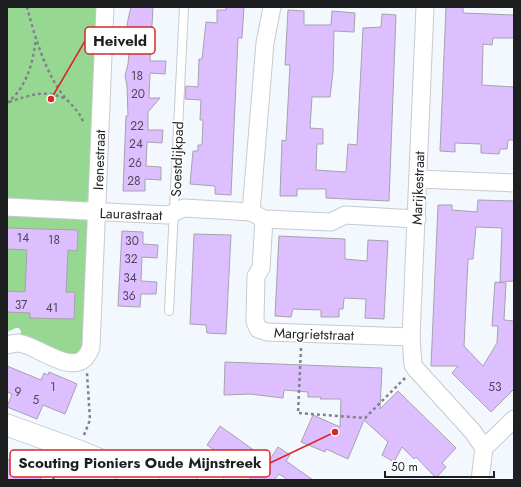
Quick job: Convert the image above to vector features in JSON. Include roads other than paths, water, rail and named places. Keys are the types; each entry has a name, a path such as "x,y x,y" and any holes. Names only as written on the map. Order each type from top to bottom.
{"street":[{"name":"Irenestraat","path":"7,344 19,343 67,363 76,363 86,359 91,347 105,7"},
{"name":"Margrietstraat","path":"272,7 265,43 257,216 261,268 256,276 256,325 258,329 267,332 411,336"},
{"name":"Marijkestraat","path":"425,7 419,179 411,336 413,364 484,448"},
{"path":"419,179 514,183"},
{"name":"Laurastraat","path":"7,207 168,215 184,208 331,222 345,215 417,219"},
{"path":"480,480 484,448 514,419"},
{"path":"7,425 79,450 149,480"},
{"path":"198,468 215,480"}],"lane":[{"name":"Soestdijkpad","path":"169,311 184,7"}],"place":[{"name":"Heiveld","path":"51,99"},
{"name":"Scouting Pioniers Oude Mijnstreek","path":"335,432"}]}
